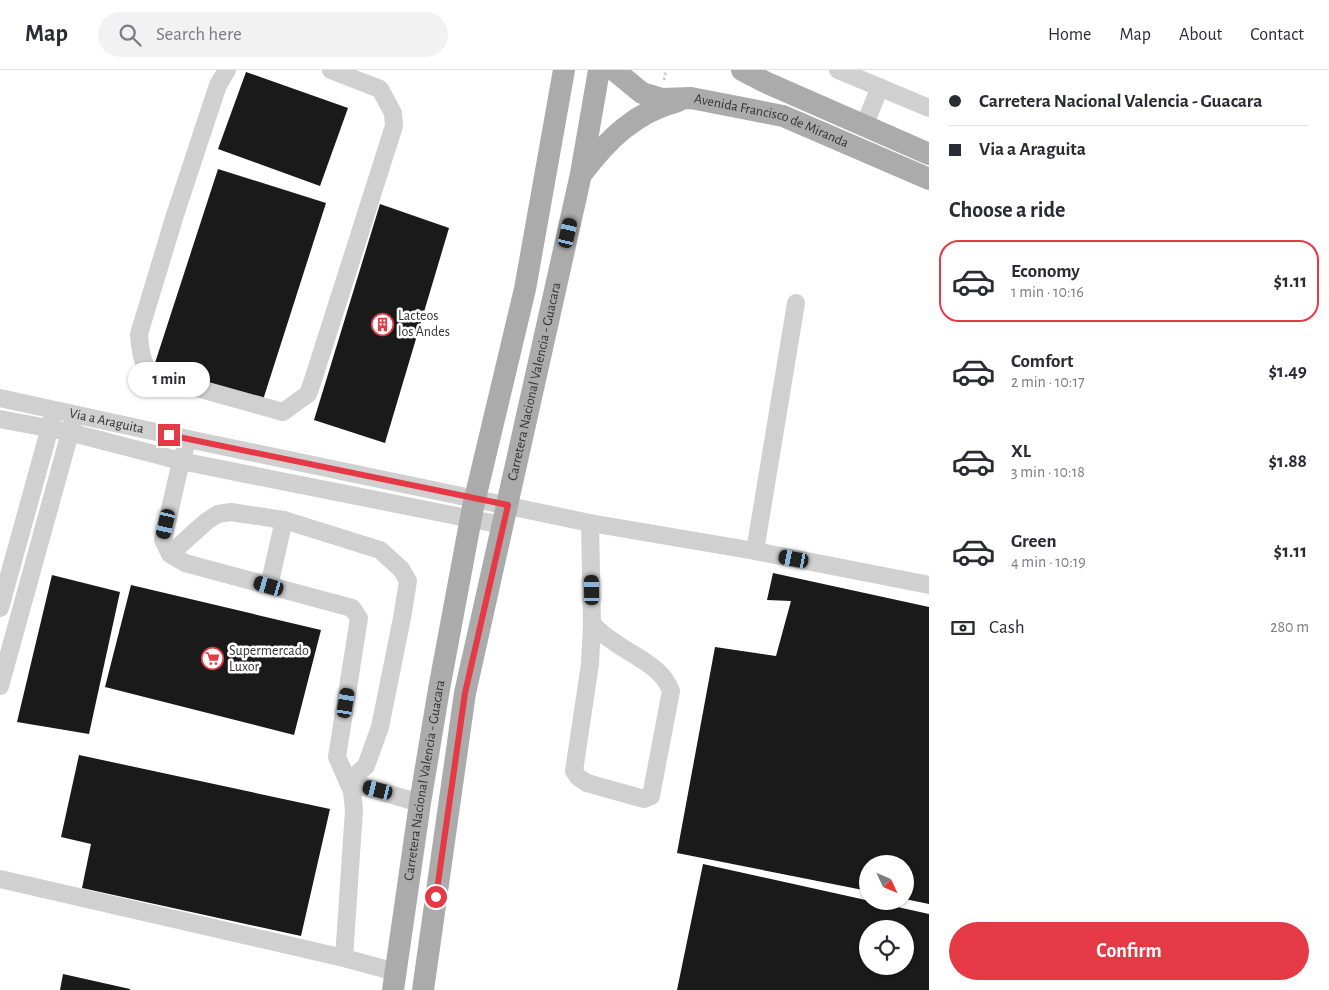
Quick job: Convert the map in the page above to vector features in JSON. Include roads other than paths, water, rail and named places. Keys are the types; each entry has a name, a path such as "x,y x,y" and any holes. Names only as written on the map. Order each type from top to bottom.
{"main road":[{"name":"Carretera Nacional Valencia - Guacara","path":"395,981 420,803 439,689 473,509 525,289 564,70"},
{"name":"Carretera Nacional Valencia - Guacara","path":"423,990 465,693 581,174 599,70"},
{"name":"Avenida Francisco de Miranda","path":"614,70 642,93 662,99 691,98 783,116 929,179"},
{"name":"Avenida Francisco de Miranda","path":"742,70 765,82 929,154"},
{"path":"581,174 607,142 626,126 660,106 691,98"}],"street":[{"path":"227,70 218,85 175,215 138,334 140,348 143,364 150,375 283,412 308,394 314,380 394,126 393,114 380,89 331,70"},
{"path":"838,70 929,108"},
{"path":"864,126 880,87"},
{"path":"755,552 796,303"},
{"name":"Via a Araguita","path":"0,398 188,439 473,509"},
{"path":"0,608 55,410"},
{"path":"0,686 69,432 76,414"},
{"name":"Via a Araguita","path":"0,419 49,430 69,432 181,460 505,515 590,523 929,584"},
{"path":"188,439 181,460 163,540 170,554 184,563 352,608 359,618 337,758 352,791 354,810 344,958"},
{"path":"170,554 207,521 218,514 231,512 284,520 380,550 401,569 408,582 380,727 366,766 348,782"},
{"path":"269,586 284,520"},
{"path":"590,523 592,624 590,664 574,771 578,778 587,783 644,799 651,796 672,691 668,681 648,664 609,639 592,624"},
{"path":"348,782 420,803"},
{"path":"0,879 344,958 395,981"}],"place":[{"name":"Lacteos los Andes","path":"382,324"},
{"name":"Supermercado Luxor","path":"213,659"}]}
